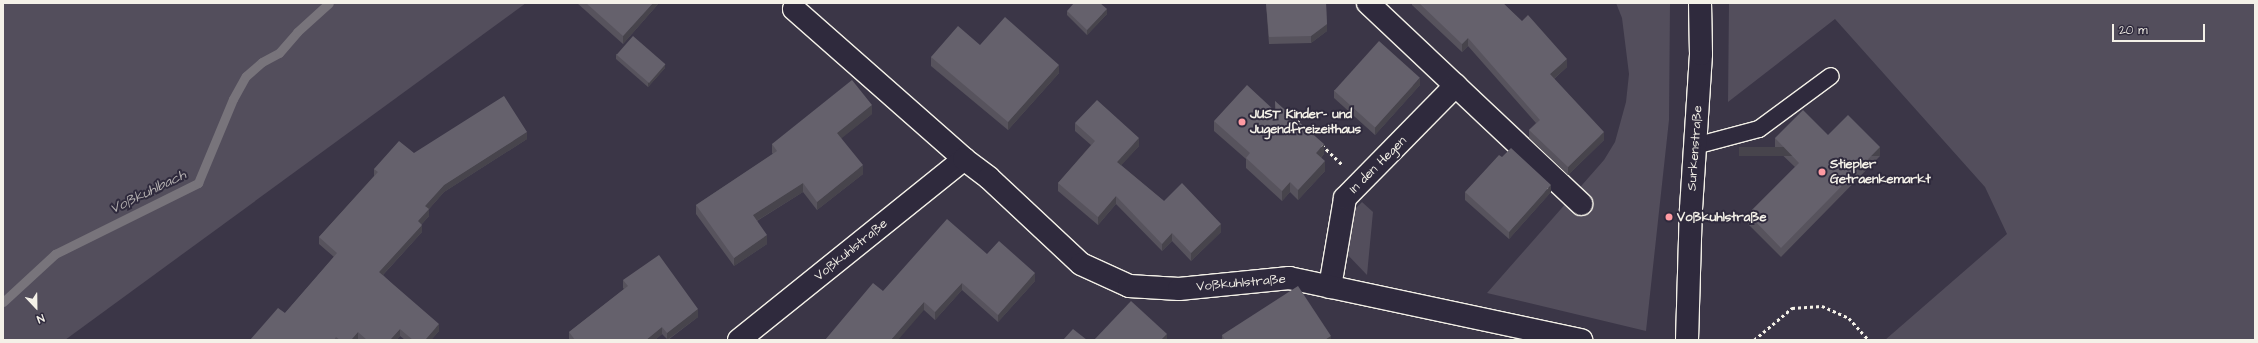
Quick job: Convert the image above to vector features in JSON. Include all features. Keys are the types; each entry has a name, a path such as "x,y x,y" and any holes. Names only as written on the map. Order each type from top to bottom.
{"street":[{"path":"1368,3 1581,204"},
{"name":"Surkenstraße","path":"1686,340 1701,54 1700,3"},
{"name":"Voßkuhlstraße","path":"794,9 964,159 989,178 1081,264 1129,286 1179,289 1289,278 1581,340"},
{"name":"In den Hegen","path":"1330,287 1345,198 1456,85"},
{"name":"Voßkuhlstraße","path":"739,340 964,159"}],"lane":[{"path":"1695,146 1758,129 1831,76"}],"path":[{"path":"1284,118 1289,113 1300,123"},
{"path":"1316,139 1361,182"},
{"path":"1754,340 1792,308 1822,306 1849,318 1869,340"}],"shaded area":[{"path":"3,3 526,3 65,340 3,340"},
{"path":"1616,3 1670,3 1669,120 1646,331 1487,293 1604,160 1615,142 1626,102 1629,74 1622,18"},
{"path":"1729,3 2255,3 2255,340 1885,340 2007,234 1985,187 1835,19 1728,102"},
{"path":"1362,202 1373,212 1367,275 1344,251 1352,212"}],"building":[{"path":"586,3 653,3 623,36"},
{"path":"1074,3 1100,3 1107,9 1087,30 1067,11"},
{"path":"1266,3 1326,3 1327,24 1311,36 1269,37"},
{"path":"1419,3 1503,3 1522,21 1528,15 1567,59 1550,74 1604,132 1568,167 1529,130 1540,120 1468,38 1462,44"},
{"path":"1005,17 1059,65 1008,122 931,57 958,26 980,45"},
{"path":"633,36 665,64 649,83 617,55"},
{"path":"1379,41 1420,78 1375,128 1334,91"},
{"path":"852,80 872,105 837,133 863,165 817,202 803,183 753,215 767,235 734,258 696,205 777,151 772,144"},
{"path":"1247,85 1276,112 1275,101 1324,144 1316,153 1325,161 1298,190 1290,182 1282,191 1246,158 1250,153 1214,121"},
{"path":"504,96 527,132 444,185 425,206 429,209 418,221 422,225 379,272 439,324 425,340 413,340 400,329 390,340 367,340 358,332 351,340 340,340 336,337 334,340 250,340 278,308 285,313 337,253 319,237 378,172 374,169 399,141 414,153"},
{"path":"1097,100 1139,138 1117,162 1164,201 1182,183 1221,224 1191,253 1172,233 1162,244 1116,196 1098,217 1058,183 1095,141 1075,123"},
{"path":"1803,110 1828,135 1848,115 1880,147 1781,248 1748,214 1799,163 1775,138"},
{"path":"1511,148 1551,185 1509,232 1465,192 1499,155 1502,157"},
{"path":"947,219 987,254 999,241 1035,273 998,315 962,283 935,312 924,302 891,340 825,340 873,283 883,291"},
{"path":"659,255 698,309 667,333 662,327 646,340 575,340 569,332 628,286 623,280"},
{"path":"1298,286 1331,336 1325,340 1225,340 1222,335"},
{"path":"1131,301 1167,334 1161,340 1094,340"},
{"path":"1073,329 1087,340 1063,340"}],"waterway":[{"name":"Voßkuhlbach","path":"3,302 55,254 198,183 233,99 246,76 262,62 279,53 297,32 329,3"}],"place":[{"name":"JUST Kinder- und Jugendfreizeithaus","path":"1242,122"},
{"name":"Stiepler Getraenkemarkt","path":"1822,172"},
{"name":"Voßkuhlstraße","path":"1669,217"}]}
